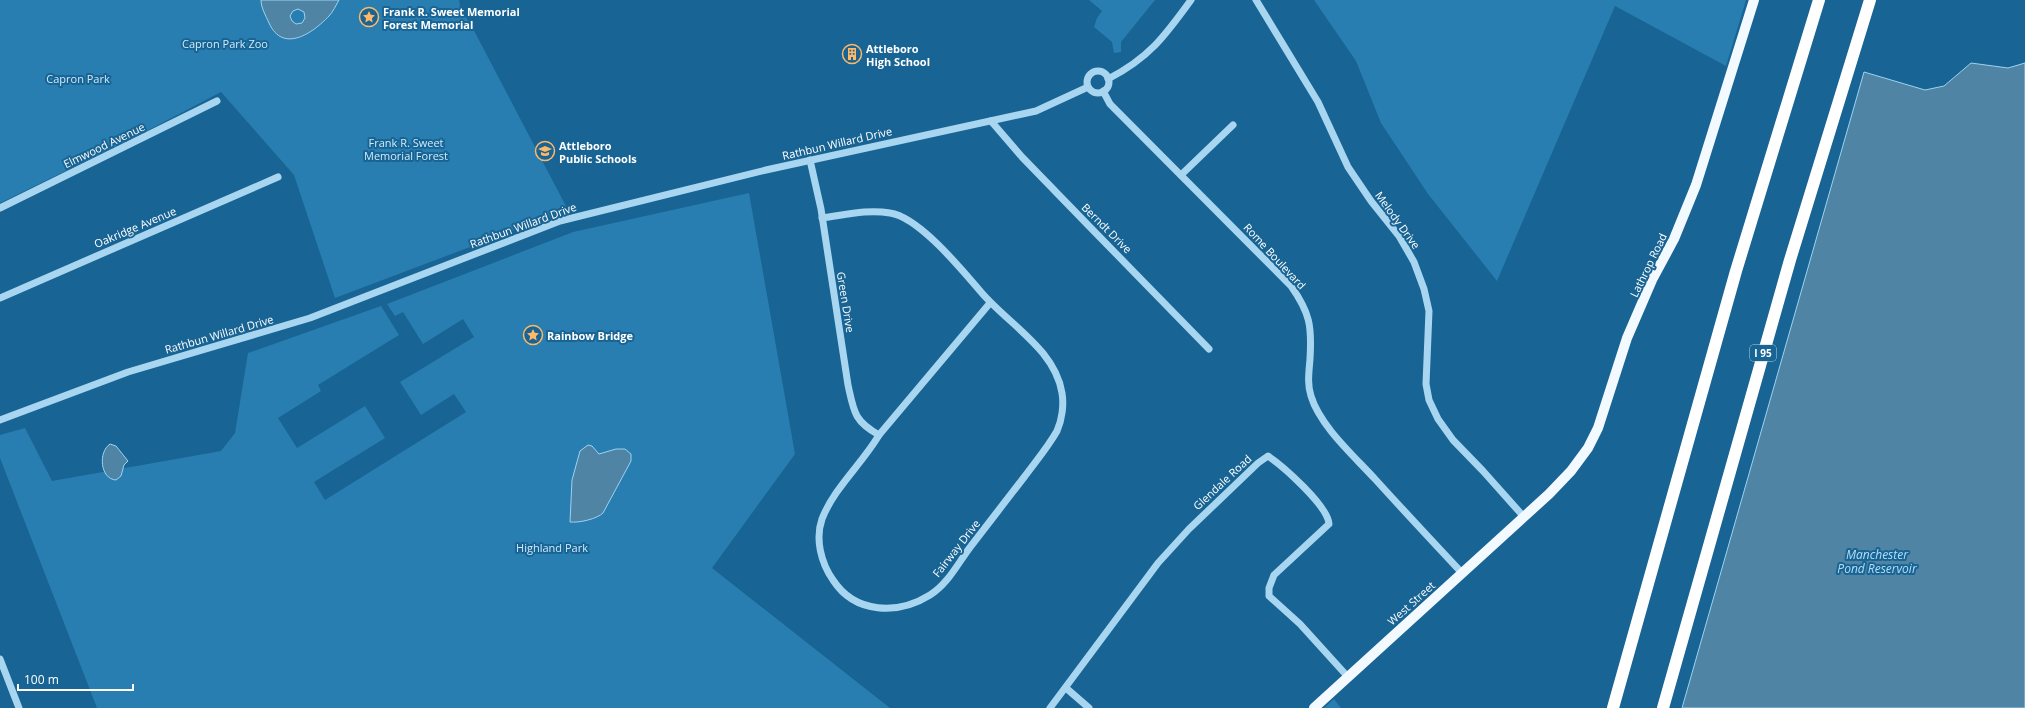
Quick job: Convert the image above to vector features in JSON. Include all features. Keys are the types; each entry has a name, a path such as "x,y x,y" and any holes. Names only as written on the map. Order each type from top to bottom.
{"highway":[{"path":"1612,708 1740,257 1819,0"},
{"name":"I 95","path":"1663,708 1790,260 1870,0"}],"main road":[{"name":"Lathrop Road","path":"1524,517 1571,472 1588,448 1598,428 1627,338 1652,280 1677,232 1696,185 1754,0"},
{"name":"West Street","path":"1314,708 1524,517"}],"street":[{"path":"1108,79 1151,51 1164,37 1191,0"},
{"name":"Melody Drive","path":"1256,0 1318,102 1348,167 1399,236 1414,262 1424,289 1429,311 1426,384 1429,400 1438,419 1453,440 1524,517"},
{"path":"1102,72 1108,79 1107,87 1102,91 1094,92 1088,87 1088,77 1091,73 1102,72"},
{"name":"Rathbun Willard Drive","path":"0,420 128,372 310,318 560,221 810,160 1036,112 1088,87"},
{"name":"Rome Boulevard","path":"1102,91 1110,104 1291,286 1303,304 1310,321 1311,339 1308,379 1311,396 1318,412 1343,444 1462,573"},
{"name":"Elmwood Avenue","path":"0,208 217,101"},
{"name":"Berndt Drive","path":"991,121 1022,157 1086,224 1210,349"},
{"path":"1181,175 1233,126"},
{"name":"Green Drive","path":"810,160 822,218 848,385 854,411 864,427 879,435"},
{"name":"Oakridge Avenue","path":"0,298 278,177"},
{"name":"Fairway Drive","path":"822,218 865,211 892,213 912,222 958,265 990,303 1048,360 1058,377 1062,394 1061,418 1057,429 1041,454 949,577 933,594 900,609 884,609 863,605 846,595 833,581 823,562 820,545 821,523 828,505 868,455 879,435 990,303"},
{"name":"Glendale Road","path":"1050,708 1158,563 1200,519 1258,463 1268,456 1283,466 1329,517 1329,524 1274,575 1269,588 1269,596 1300,624 1348,677"},
{"path":"0,659 3,674 19,708"},
{"path":"1066,688 1089,708"}],"green space":[{"path":"0,0 459,0 461,11 470,23 568,210 335,298 294,175 221,92 139,135 0,203"},
{"path":"1089,0 1155,0 1121,42 1121,52 1114,53 1112,42 1094,27 1097,18 1102,11"},
{"path":"1314,0 1746,0 1726,66 1615,6 1497,281 1428,194 1381,123 1356,61"},
{"name":"Highland Park","path":"749,193 795,454 712,568 890,708 97,708 0,458 0,435 25,428 52,481 221,451 235,433 248,353 381,306 399,335 318,385 321,391 278,418 297,448 365,406 385,438 314,482 325,500 466,412 454,394 421,415 400,382 474,337 463,319 423,344 403,312 395,316 387,304 573,232"},
{"path":"1334,699 1341,708 1324,708"}],"water":[{"path":"261,0 339,0 330,14 315,29 298,38 290,39 282,37 275,32 269,23","holes":["298,9 304,12 305,18 302,23 296,24 292,21 290,16 293,11"]},
{"name":"Manchester Pond Reservoir","path":"1971,63 2008,68 2025,63 2025,708 1682,708 1864,72 1925,90 1944,86"},
{"path":"110,444 116,446 128,461 124,465 121,476 116,480 107,475 102,465 104,453"},
{"path":"588,445 592,446 599,454 616,449 625,449 631,454 631,461 603,513 588,520 570,522 572,480 580,451"}],"place":[{"name":"Frank R. Sweet Memorial Forest Memorial","path":"369,17"},
{"name":"Attleboro High School","path":"852,54"},
{"name":"Attleboro Public Schools","path":"545,151"},
{"name":"Rainbow Bridge","path":"533,335"}],"park label":[{"name":"Capron Park Zoo","path":"225,43"},
{"name":"Capron Park","path":"78,78"},
{"name":"Frank R. Sweet Memorial Forest","path":"406,148"}]}
